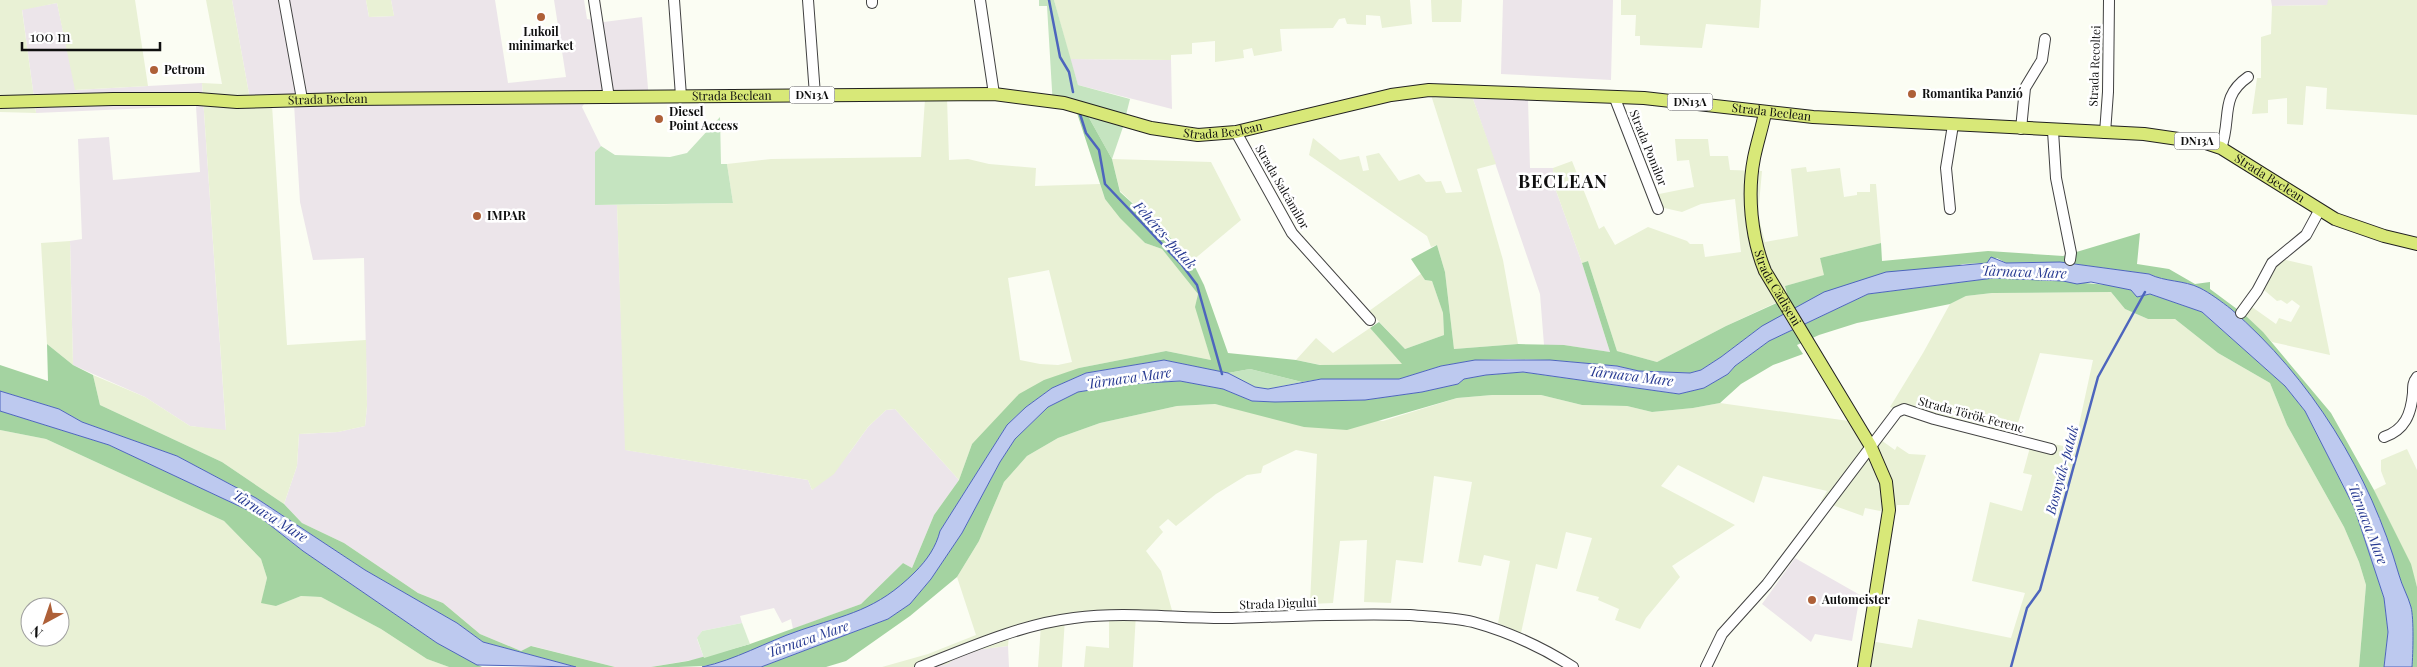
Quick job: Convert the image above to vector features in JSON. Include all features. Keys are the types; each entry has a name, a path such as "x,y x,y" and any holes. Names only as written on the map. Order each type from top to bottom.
{"main road":[{"name":"Strada Beclean","path":"0,102 113,99 237,102 302,99 994,94 1064,103 1172,133 1198,135 1236,132 1415,91 1492,91 1614,96 1702,103 1765,113 2053,131 2144,134 2180,138 2221,148 2319,211 2351,225 2417,244"},
{"name":"Strada Cădișeni","path":"1765,113 1754,159 1752,226 1756,249 1765,271 1804,339 1870,445 1886,482 1889,510 1864,667"}],"street":[{"path":"284,0 302,99"},
{"path":"594,0 609,98"},
{"path":"674,0 681,96"},
{"path":"808,0 814,95"},
{"path":"980,0 994,94"},
{"name":"Strada Recoltei","path":"2105,133 2108,92 2109,0"},
{"path":"2021,129 2025,88 2042,60 2045,39"},
{"path":"2221,148 2225,136 2231,93 2236,86 2248,77"},
{"name":"Strada Pomilor","path":"1614,96 1658,208"},
{"path":"1950,209 1946,168 1953,125"},
{"path":"2053,131 2056,178 2071,253 2070,260"},
{"name":"Strada Salcâmilor","path":"1236,132 1292,233 1370,320"},
{"path":"2241,313 2257,291 2272,263 2306,235 2319,211"},
{"path":"2384,437 2396,433 2403,425 2410,408 2413,386 2417,378"},
{"name":"Strada Török Ferenc","path":"1870,445 1897,412 1904,409 1934,419 2052,448"},
{"path":"1706,667 1722,634 1767,584 1870,445"},
{"name":"Strada Digului","path":"920,667 994,638 1081,617 1133,614 1224,618 1394,615 1446,617 1472,622 1523,640 1566,665"}],"shaded area":[{"path":"232,0 366,0 369,17 394,16 391,0 495,0 508,83 566,77 554,0 584,0 587,19 604,22 642,17 649,100 586,101 582,107 601,146 595,152 595,205 617,205 626,450 808,480 812,490 850,452 868,427 886,410 895,409 959,480 934,515 912,568 903,563 861,604 793,629 791,619 782,623 774,608 740,616 742,623 702,631 697,639 704,658 651,667 615,667 532,646 521,651 480,634 443,603 418,593 344,543 302,523 284,504 297,466 299,434 338,432 365,426 367,406 364,258 313,260 300,202 294,104 251,105"},
{"path":"1503,0 1613,0 1611,80 1501,74"},
{"path":"2271,0 2328,0 2328,5 2272,6"},
{"path":"57,3 76,90 202,83 226,431 190,426 145,397 73,365 70,241 82,239 78,139 109,137 113,180 200,172 196,106 36,113 22,9"},
{"path":"1070,59 1171,60 1172,109 1078,85"},
{"path":"1473,99 1528,100 1530,168 1553,168 1554,185 1582,263 1610,352 1564,345 1544,345 1540,294"},
{"name":"Automeister","path":"1795,558 1860,595 1852,641 1815,634 1811,642 1762,604"},
{"path":"1008,646 1009,667 920,667 982,649"}],"green space":[{"path":"0,0 135,0 148,86 75,90 57,3 22,10 36,113 0,112"},
{"path":"206,0 232,0 251,105 272,105 287,345 366,340 367,406 365,426 338,432 299,434 297,466 284,504 222,462 100,405 93,375 145,397 190,426 226,430 202,83 222,84"},
{"path":"366,0 391,0 394,16 369,17"},
{"path":"1039,0 1054,0 1078,85 1130,99 1112,159 1088,116 1053,107 1047,6 1039,6"},
{"path":"1054,0 1410,0 1412,24 1382,28 1380,16 1366,15 1366,25 1347,24 1345,18 1339,19 1333,28 1280,29 1282,51 1254,56 1252,48 1243,50 1244,58 1215,62 1215,41 1192,43 1192,54 1171,55 1171,60 1070,59"},
{"path":"1431,0 1462,0 1461,22 1432,22"},
{"path":"1621,0 1761,0 1759,28 1706,24 1702,48 1640,45 1640,36 1635,36 1636,15 1621,15"},
{"path":"2328,0 2417,0 2417,115 2326,109 2327,88 2306,86 2303,125 2287,124 2287,98 2268,100 2268,113 2252,114 2257,78 2261,78 2261,37 2271,34 2272,6 2327,5"},
{"path":"1431,95 1473,99 1496,164 1477,169 1503,260 1518,344 1454,349 1445,272 1437,245 1431,247 1427,236 1309,155 1313,138 1340,160 1359,156 1363,171 1369,170 1366,156 1379,153 1399,181 1419,174 1426,182 1441,181 1446,193 1462,192"},
{"path":"947,98 949,160 968,159 989,164 1036,168 1035,186 1100,184 1105,199 1145,243 1162,249 1198,294 1196,307 1211,360 1166,351 1079,368 972,444 959,480 895,409 886,410 868,427 834,474 812,490 808,480 625,450 617,205 733,203 727,164 771,159 921,157 925,99","holes":["1049,270 1072,362 1058,365 1020,360 1008,278"]},
{"path":"1077,113 1088,116 1112,159 1120,192 1176,243 1192,261 1204,285 1228,353 1296,360 1320,365 1402,364 1370,328 1379,322 1405,349 1444,335 1443,313 1432,281 1425,280 1411,259 1437,245 1445,272 1454,349 1518,344 1564,345 1610,352 1582,263 1588,261 1617,351 1657,362 1726,326 1788,298 1785,286 1824,275 1820,258 1881,243 1882,261 1988,251 2063,256 2140,233 2137,264 2169,269 2195,284 2210,282 2210,289 2245,315 2263,332 2331,413 2374,490 2411,564 2417,587 2417,667 2412,667 2413,627 2411,607 2387,537 2372,501 2334,430 2312,397 2287,365 2260,336 2227,306 2208,292 2194,285 2149,274 2060,262 2006,263 1997,258 1987,263 1963,264 1762,326 1721,357 1701,370 1690,373 1639,371 1617,366 1550,360 1509,359 1475,360 1441,366 1399,379 1377,381 1321,379 1302,382 1250,369 1228,373 1164,360 1086,373 1052,388 1026,407 1007,425 940,531 931,554 916,574 896,590 873,604 849,615 723,662 704,666 651,667 688,661 750,644 861,604 903,563 912,568 934,515 959,480 972,444 1019,394 1044,380 1079,368 1166,351 1211,360 1195,307 1198,294 1162,249 1145,243 1120,218 1105,199"},
{"path":"720,117 721,164 727,164 733,203 595,205 595,152 601,146 615,155 670,157 687,153"},
{"path":"1675,139 1708,139 1710,156 1728,156 1730,170 1762,171 1758,215 1765,242 1798,236 1791,169 1806,167 1807,172 1840,168 1844,197 1857,195 1857,192 1870,192 1870,184 1876,184 1881,243 1820,258 1825,275 1785,286 1788,297 1726,326 1657,362 1617,351 1588,261 1582,263 1554,185 1553,168 1572,161 1599,229 1604,226 1615,245 1648,227 1687,241 1690,244 1703,244 1705,257 1741,252 1735,199 1701,204 1682,212 1660,207 1654,195 1694,187 1689,160 1677,161"},
{"path":"1112,159 1211,162 1241,220 1192,261 1176,243 1120,191"},
{"path":"70,241 73,365 47,344 41,243"},
{"path":"2282,259 2312,266 2330,355 2272,342 2245,315 2252,307 2276,324 2279,318 2291,322 2300,306 2292,300 2287,304 2281,300 2277,301 2264,290 2264,279"},
{"path":"1422,273 1425,280 1432,281 1443,313 1444,335 1405,349 1369,311"},
{"path":"2012,277 2109,285 2131,290 2138,297 2150,294 2202,312 2285,386 2305,411 2354,507 2384,598 2388,632 2384,667 2359,667 2366,585 2359,562 2344,527 2287,425 2270,383 2218,353 2175,319 2148,319 2125,309 2111,292 1992,293 1966,296 1950,304 1857,323 1819,335 1797,345 1803,354 1773,365 1741,384 1720,403 1693,408 1652,412 1627,406 1582,405 1541,395 1492,395 1457,398 1347,430 1304,427 1215,404 1177,406 1100,423 1058,438 1027,456 1004,482 979,541 957,577 910,616 846,661 826,667 761,667 888,619 910,604 931,579 962,533 1000,462 1015,439 1048,407 1078,392 1128,384 1180,381 1223,389 1252,401 1365,400 1422,392 1458,384 1464,379 1486,375 1523,372 1679,394 1704,388 1728,374 1735,366 1769,341 1868,294"},
{"path":"2111,292 2125,309 2148,319 2175,319 2218,353 2270,383 2287,425 2344,527 2359,562 2366,585 2359,667 1860,667 1864,640 1912,648 1918,619 2011,638 2025,593 1972,581 1990,502 2022,511 2032,475 2023,473 2032,440 2074,448 2093,360 2040,353 2011,445 1890,407 1950,304 1966,296 1992,293"},
{"path":"1370,328 1403,364 1321,365 1296,360 1316,338 1333,353"},
{"path":"47,344 73,365 93,375 100,405 222,462 284,504 302,523 344,543 418,593 443,603 480,634 521,651 531,646 615,667 576,667 483,642 457,623 365,570 256,498 177,456 82,422 59,409 0,391 0,365 48,381"},
{"path":"1250,369 1302,382 1268,389 1255,387 1228,373"},
{"path":"1492,395 1541,395 1582,405 1627,406 1652,412 1720,403 1863,423 1871,433 1895,450 1897,446 1909,454 1926,455 1909,505 1897,505 1895,514 1865,508 1863,516 1821,501 1827,491 1763,476 1754,503 1678,465 1661,486 1735,525 1672,566 1680,577 1646,618 1640,629 1615,620 1619,609 1598,600 1599,597 1576,591 1592,538 1566,532 1557,569 1536,564 1521,633 1498,623 1510,561 1484,555 1481,566 1458,562 1472,482 1434,476 1423,563 1396,560 1391,603 1364,602 1367,540 1340,541 1333,603 1310,604 1317,454 1296,450 1263,466 1261,473 1247,475 1216,494 1176,526 1168,519 1159,527 1163,532 1146,551 1161,571 1173,614 1136,613 1133,667 1084,667 1086,646 1109,648 1109,615 1065,618 1062,667 1038,667 1041,625 1009,634 1008,646 982,649 955,658 948,664 936,666 933,663 920,667 882,667 928,654 976,635 957,577 979,541 1004,482 1027,456 1058,438 1100,423 1177,406 1215,404 1244,411 1383,421 1457,398"},
{"path":"0,411 109,445 256,514 303,551 437,643 482,667 449,667 427,659 381,629 321,597 301,596 276,606 261,603 267,578 261,559 224,521 46,439 0,430"},
{"path":"0,430 46,439 224,521 261,559 267,578 264,591 276,606 301,596 321,597 381,629 427,659 449,667 0,667"},
{"path":"2407,449 2417,470 2417,587 2410,564 2374,490 2386,484 2381,471 2381,460"},
{"path":"742,623 750,644 704,658 697,638 702,631"}],"water":[{"name":"Târnava Mare","path":"1991,257 2006,263 2060,262 2149,274 2188,284 2208,292 2231,309 2260,336 2287,365 2312,397 2354,464 2372,500 2411,607 2413,627 2412,667 2384,667 2388,632 2384,598 2354,507 2305,411 2285,386 2202,312 2150,294 2137,297 2131,290 2091,282 2077,284 2063,281 1994,278 1868,294 1769,341 1735,366 1728,374 1704,388 1679,394 1523,372 1486,375 1464,379 1458,384 1422,392 1365,400 1252,401 1223,389 1180,381 1128,384 1078,392 1048,407 1015,439 1000,462 962,533 931,579 910,604 888,619 761,667 702,667 726,660 786,635 860,610 901,585 930,553 940,531 1007,425 1026,407 1052,388 1086,373 1164,360 1228,373 1255,387 1268,389 1321,379 1399,379 1441,366 1475,360 1550,360 1617,366 1639,371 1690,373 1701,370 1762,326 1824,292 1886,272 1987,263"},
{"name":"Târnava Mare","path":"0,391 59,409 82,422 177,456 256,498 365,570 457,623 483,642 576,667 477,665 437,643 303,551 256,514 109,445 0,411"}],"waterway":[{"name":"Fehéres-patak","path":"1049,0 1060,57 1069,72 1073,92"},
{"name":"Fehéres-patak","path":"1080,114 1086,133 1099,150 1105,184 1182,265 1197,285 1222,374"},
{"name":"Bosnyák-patak","path":"2011,667 2027,608 2040,590 2098,377 2145,292"}],"place":[{"name":"Lukoil minimarket","path":"541,17"},
{"name":"Petrom","path":"154,70"},
{"name":"Romantika Panzió","path":"1912,94"},
{"name":"Diesel Point Access","path":"659,119"},
{"name":"IMPAR","path":"477,216"},
{"name":"Automeister","path":"1812,600"}],"district":[{"name":"BECLEAN","path":"1563,182"}]}
